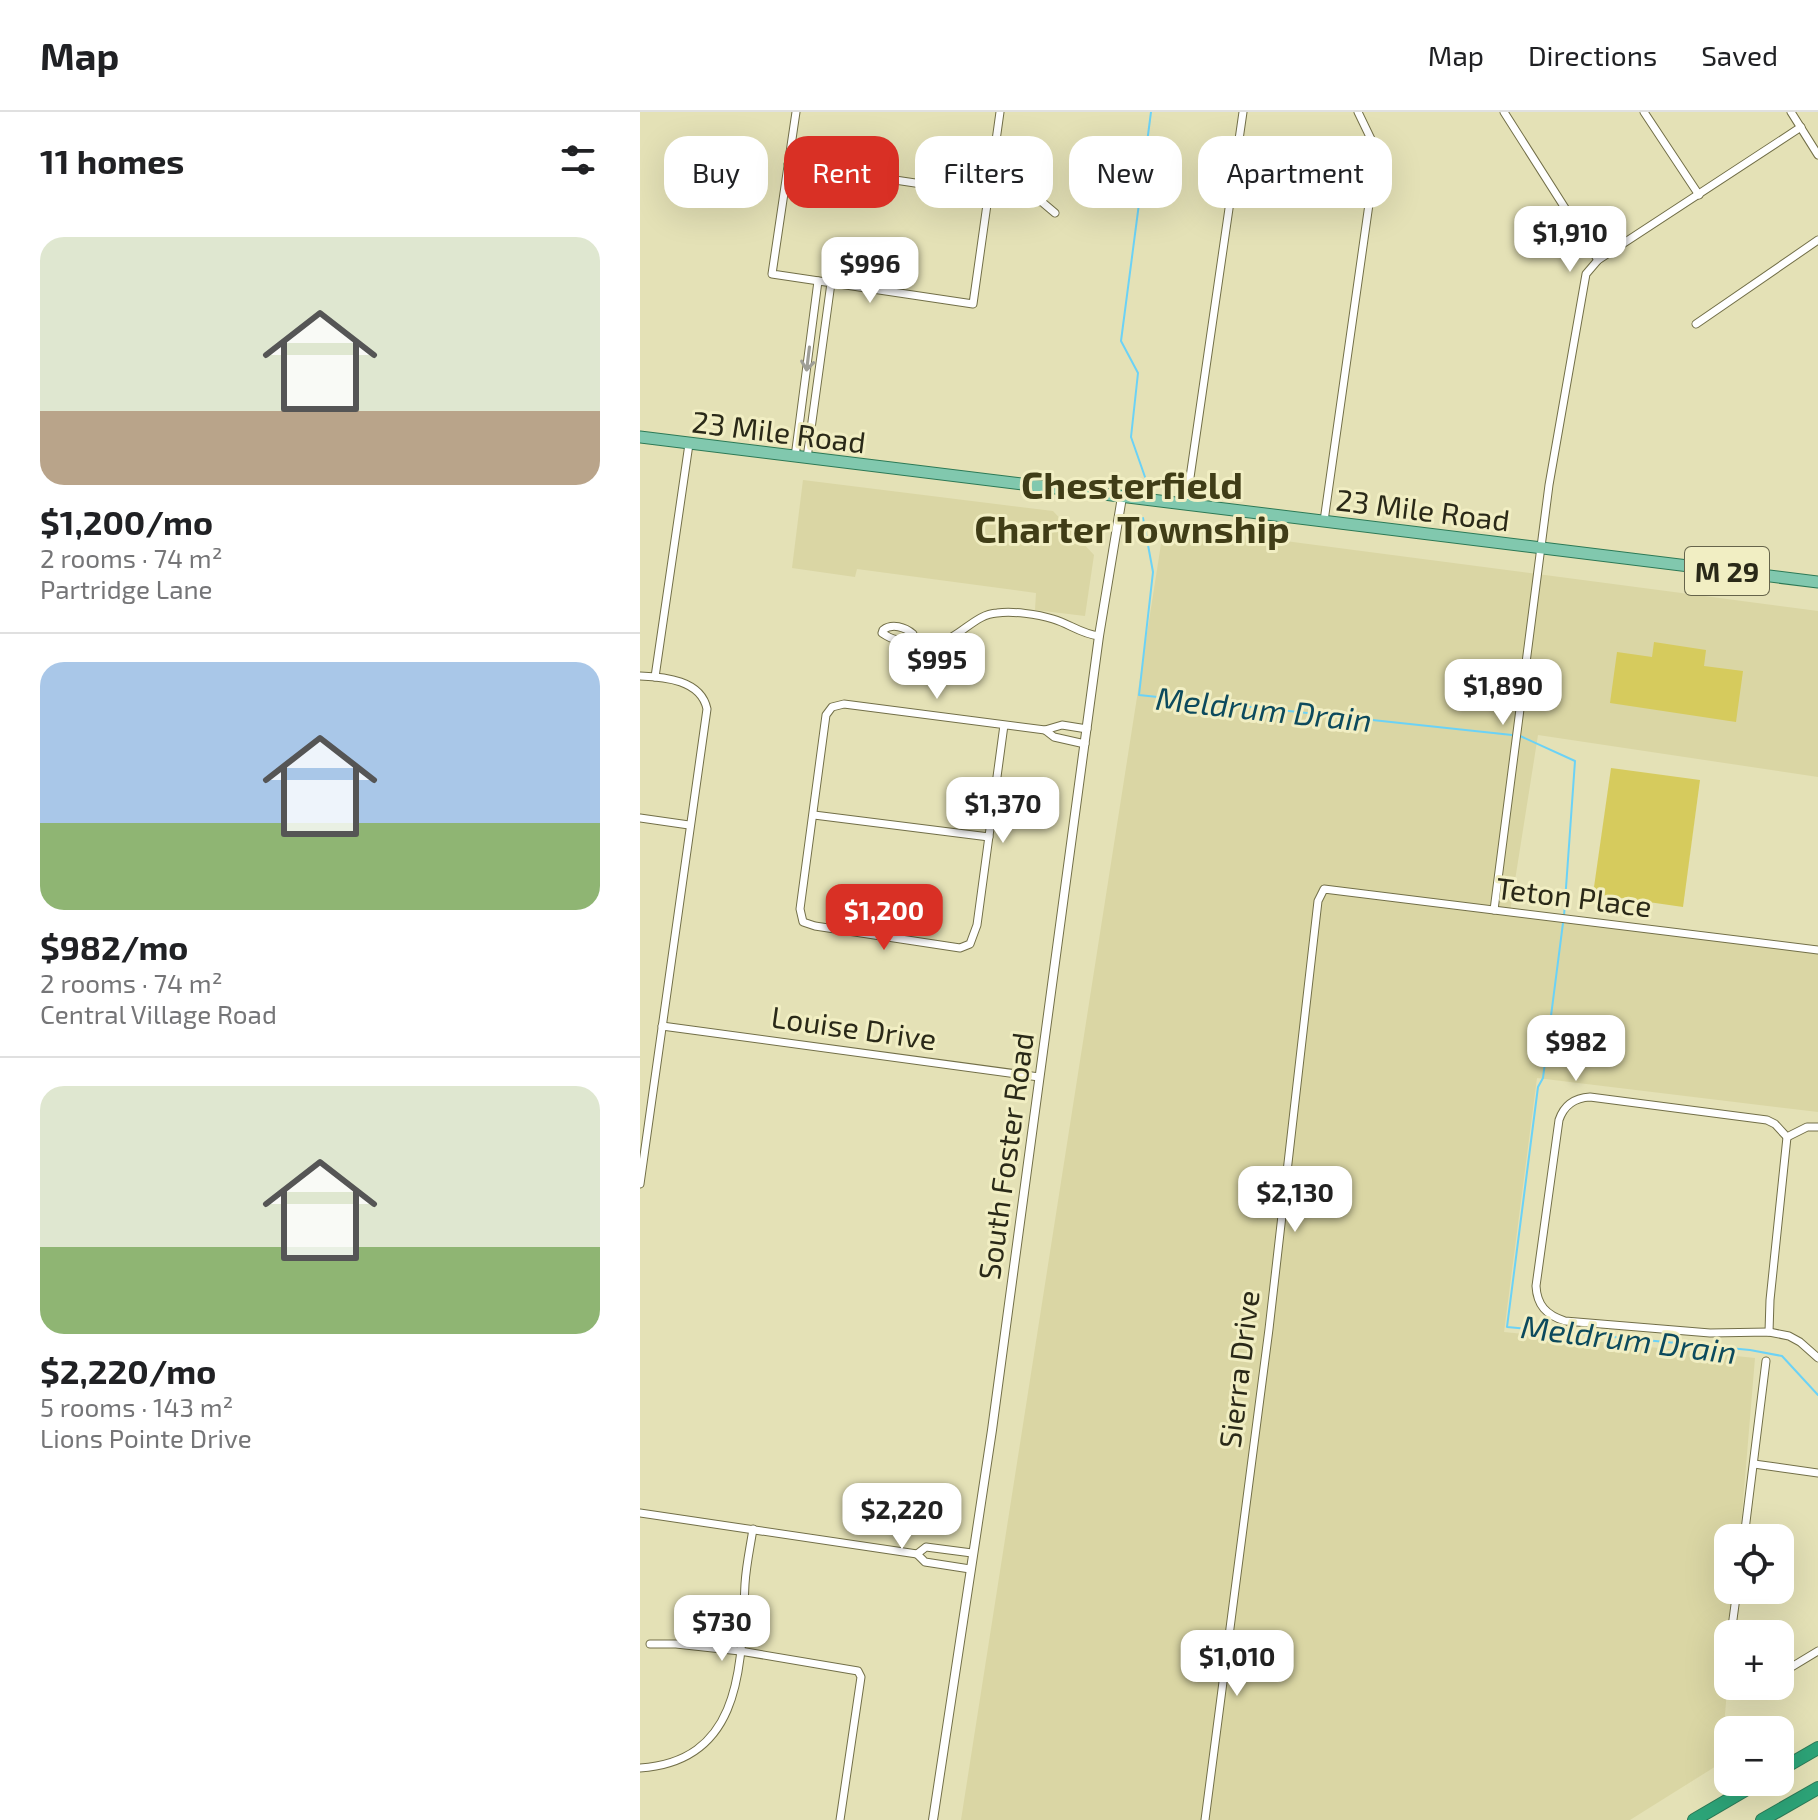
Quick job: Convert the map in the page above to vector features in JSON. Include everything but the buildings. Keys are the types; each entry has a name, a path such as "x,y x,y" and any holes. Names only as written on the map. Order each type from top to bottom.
{"highway":[{"path":"1794,1762 1818,1748"},
{"path":"1762,1820 1818,1788"},
{"path":"1694,1820 1735,1796"}],"main road":[{"name":"23 Mile Road","path":"640,437 1818,582"}],"street":[{"path":"792,136 796,112"},
{"path":"997,136 1000,112"},
{"path":"1186,505 1243,112"},
{"path":"1324,521 1374,169 1371,139 1358,112"},
{"path":"1504,112 1598,260"},
{"path":"1644,112 1699,195"},
{"path":"1791,112 1818,155"},
{"path":"1494,910 1541,548 1586,274 1598,260 1801,127"},
{"path":"784,192 772,274 973,304 987,208"},
{"path":"1049,208 1055,213"},
{"path":"1696,324 1818,240"},
{"path":"801,458 818,281"},
{"path":"801,458 831,283"},
{"path":"655,677 689,444"},
{"name":"South Foster Road","path":"933,1820 992,1430 1099,636 1122,497"},
{"path":"915,640 910,631 898,627 885,627 882,633 904,643 915,640 931,643 944,641 996,612 1053,619 1080,633 1099,636"},
{"path":"640,676 681,682 705,700 707,709 640,1184"},
{"path":"1004,725 973,941 960,948 803,922 800,909 826,715 832,707 844,704 1045,730 1062,725 1087,729"},
{"path":"1045,730 1054,737 1085,744"},
{"path":"814,815 989,837"},
{"path":"640,818 689,825"},
{"name":"Teton Place","path":"1324,889 1818,950"},
{"name":"Sierra Drive","path":"1205,1820 1269,1329 1318,901 1324,889"},
{"name":"Louise Drive","path":"662,1026 1039,1077"},
{"path":"1769,1332 1787,1137 1767,1120 1590,1097 1568,1105 1559,1120 1536,1286 1542,1307 1551,1316 1565,1321 1710,1333 1769,1332 1789,1336 1818,1358"},
{"path":"1787,1137 1807,1127 1818,1127"},
{"path":"1746,1524 1766,1361"},
{"path":"1754,1464 1818,1473"},
{"path":"640,1513 917,1554 925,1562 970,1569"},
{"path":"640,1768 678,1761 698,1750 713,1737 730,1708 740,1651 746,1570 753,1529"},
{"path":"917,1554 926,1547 972,1553"},
{"path":"650,1644 740,1651 855,1669 860,1673 840,1820"},
{"path":"1794,1666 1818,1651"}],"shaded area":[{"path":"803,480 1053,511 1094,555 1085,616 1035,610 1036,593 857,569 855,577 792,568"},
{"path":"1164,525 1818,611 1818,777 1538,735 1510,912 1818,953 1818,1112 1537,1078 1504,1332 1755,1358 1741,1524 1714,1524 1714,1604 1733,1604 1731,1620 1714,1620 1714,1700 1726,1700 1725,1716 1714,1716 1714,1767 1630,1820 961,1820"},
{"path":"1654,642 1706,650 1704,666 1743,671 1736,722 1610,703 1617,652 1652,657"},
{"path":"1611,768 1700,780 1683,907 1593,894"}],"waterway":[{"name":"Meldrum Drain","path":"1145,477 1131,437 1138,373 1121,341 1151,112"},
{"name":"Meldrum Drain","path":"1143,518 1153,572 1139,695 1512,735"},
{"name":"Meldrum Drain","path":"1518,735 1575,761 1564,916"},
{"name":"Meldrum Drain","path":"1563,923 1507,1327 1750,1350 1782,1356 1818,1395"}],"district":[{"name":"Chesterfield Charter Township","path":"1132,506"}]}
